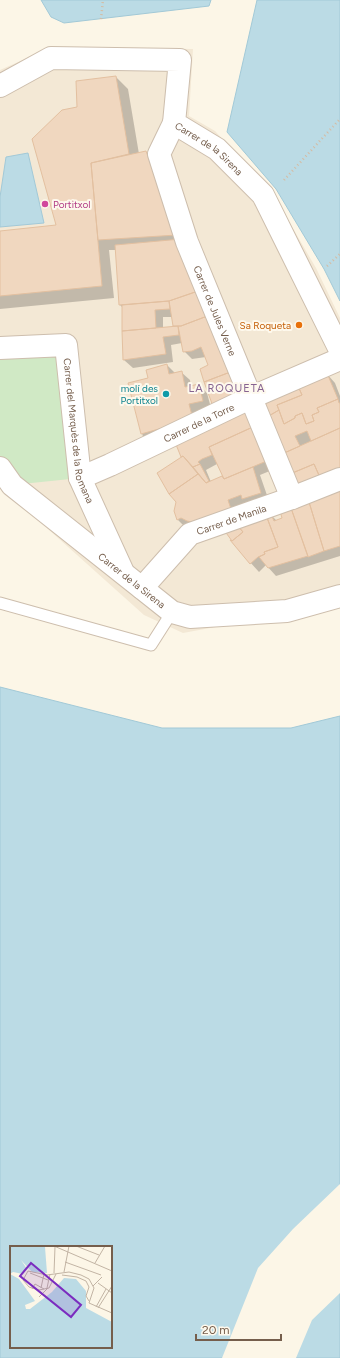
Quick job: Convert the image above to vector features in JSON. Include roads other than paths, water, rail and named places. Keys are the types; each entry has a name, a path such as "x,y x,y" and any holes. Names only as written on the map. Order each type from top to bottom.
{"street":[{"name":"Carrer de la Sirena","path":"0,86 51,58 180,60 174,123 217,149 263,196 340,350"},
{"name":"Carrer de Jules Verne","path":"174,123 159,154 187,242 292,498"},
{"name":"Carrer del Marquès de la Romana","path":"0,348 66,345 80,478 124,574"},
{"name":"Carrer de la Torre","path":"80,478 110,466 250,398 340,359"},
{"name":"Carrer de la Sirena","path":"0,468 12,485 172,612 190,617 287,610 340,596"},
{"name":"Carrer de Manila","path":"142,588 190,534 292,498 340,479"}],"lane":[{"path":"0,603 151,645 172,612"}],"water":[{"path":"41,0 211,0 209,6 64,23 51,17"},
{"path":"257,0 340,0 340,301 324,269 276,189 227,132"},
{"path":"28,153 44,223 0,227 0,197 6,157"},
{"path":"0,687 162,728 291,728 340,716 340,1358 0,1358"}],"place":[{"name":"Portitxol","path":"45,204"},
{"name":"Sa Roqueta","path":"299,325"},
{"name":"molí des Portitxol","path":"166,394"}],"district":[{"name":"LA ROQUETA","path":"227,388"}]}
